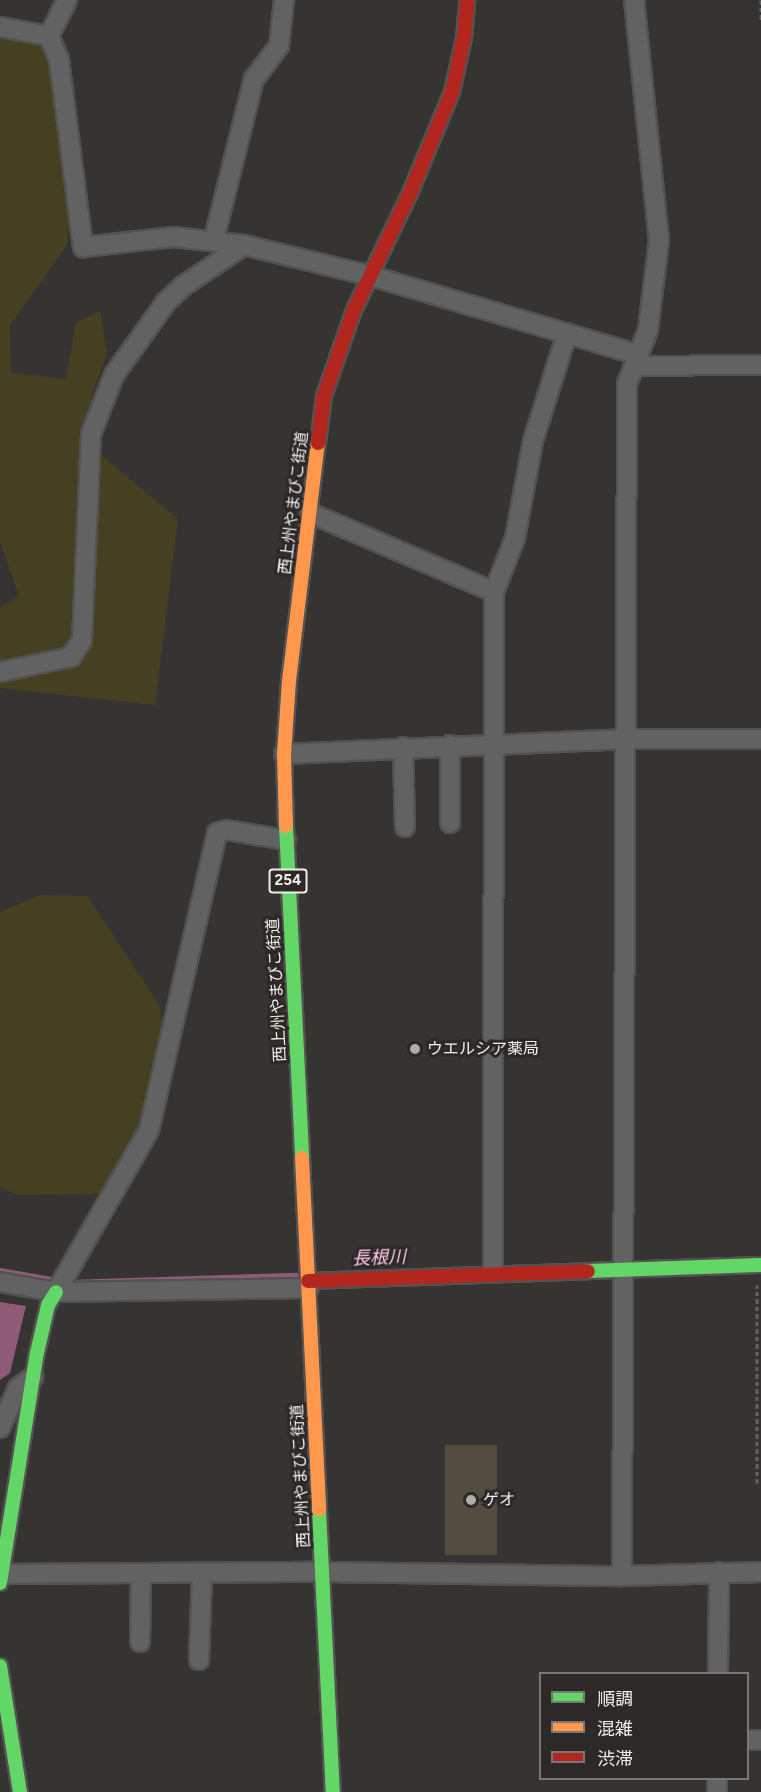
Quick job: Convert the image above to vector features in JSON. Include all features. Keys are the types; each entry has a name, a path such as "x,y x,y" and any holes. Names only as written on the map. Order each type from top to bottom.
{"main road":[{"name":"西上州やまびこ街道","path":"333,1792 286,840 284,754 324,396 354,310 452,92 464,38 467,0"},
{"path":"308,1285 493,1274 759,1265"},
{"path":"1,1579 33,1377 48,1305 56,1292"},
{"path":"0,1666 20,1792"}],"street":[{"path":"67,0 49,36 58,60 82,248 174,237 214,239 371,276 567,333 637,360 761,365"},
{"path":"214,239 254,79 279,46 284,0"},
{"path":"622,1576 627,384 648,330 659,241 634,0"},
{"path":"0,27 49,36"},
{"path":"0,672 71,657 82,640 91,434 114,375 166,302 183,286 244,245"},
{"path":"493,1274 491,744 494,592 515,538 533,441 567,333"},
{"path":"310,513 494,592"},
{"path":"284,754 624,739 761,739"},
{"path":"450,745 450,823"},
{"path":"403,747 405,826"},
{"path":"56,1292 149,1130 217,833 227,830 286,840"},
{"path":"0,1282 56,1292 308,1285"},
{"path":"0,1428 18,1388 33,1377"},
{"path":"1,1579 141,1573 323,1572 622,1576 761,1572"},
{"path":"718,1672 719,1572"},
{"path":"140,1642 141,1573"},
{"path":"200,1660 202,1573"}],"path":[{"path":"761,0 761,20"},
{"path":"757,1483 759,1265"}],"shaded area":[{"path":"0,33 35,39 54,64 69,224 67,245 10,325 11,373 66,379 76,323 100,311 107,354 92,393 99,453 178,519 155,705 0,688 0,608 19,596 0,542"},
{"path":"40,895 87,896 160,1006 165,1051 151,1118 99,1194 18,1195 0,1187 0,912"},
{"path":"0,1302 26,1306 10,1373 0,1380"}],"building":[{"name":"ゲオ","path":"445,1445 497,1445 497,1555 445,1555"}],"waterway":[{"name":"長根川","path":"0,1270 56,1280"},
{"name":"長根川","path":"68,1282 296,1275"}],"traffic: fast":[{"path":"286,826 302,1158"},
{"path":"588,1271 761,1265"},
{"path":"0,1583 37,1353 48,1305 56,1292"},
{"path":"319,1510 333,1792"},
{"path":"0,1666 20,1792"}],"traffic: slow":[{"path":"286,826 284,754 289,681 318,443"},
{"path":"302,1158 319,1510"}],"traffic: jam":[{"path":"318,443 324,396 354,310 410,193 452,92 464,38 467,0"},
{"path":"308,1281 588,1271"}],"place":[{"name":"ウエルシア薬局","path":"415,1049"},
{"name":"ゲオ","path":"471,1500"}]}
